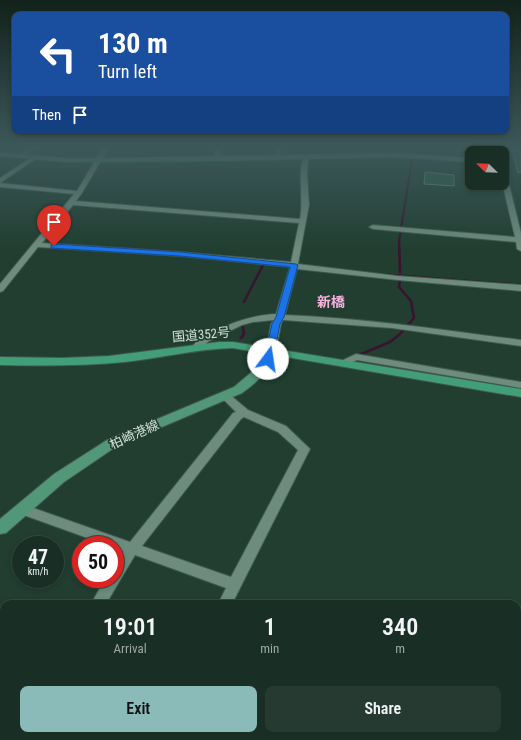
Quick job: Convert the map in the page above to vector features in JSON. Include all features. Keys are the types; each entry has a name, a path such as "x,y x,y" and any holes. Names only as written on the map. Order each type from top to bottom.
{"highway":[{"name":"国道352号","path":"0,362 47,362 123,358 197,347 233,345 521,393"}],"main road":[{"name":"柏崎港線","path":"0,528 74,466 112,443 238,390 255,377 268,359 270,350"}],"street":[{"path":"0,290 80,193 86,182"},
{"path":"270,350 276,324 280,317 299,246 302,221 306,205 305,182"},
{"path":"0,185 80,193"},
{"path":"507,190 521,249"},
{"path":"72,203 302,221"},
{"path":"373,227 519,240"},
{"path":"38,245 180,254 398,278 521,288"},
{"path":"197,347 199,344 212,336 247,320 280,317 351,320 388,324 521,344"},
{"path":"344,363 356,357 521,385"},
{"path":"225,396 244,413 282,429 304,449 254,550 227,600"},
{"path":"124,562 132,549 237,416 244,413"},
{"path":"22,509 234,585"},
{"path":"100,600 108,588"}],"building":[{"path":"424,182 454,182 454,186 424,184"}],"waterway":[{"path":"399,241 408,182"},
{"path":"399,241 400,272"},
{"path":"244,302 264,263"},
{"path":"379,274 521,285"},
{"path":"359,355 390,342 399,335 414,318 411,301 399,287 400,280"},
{"path":"241,338 244,334 243,327"}],"district":[{"name":"新橋","path":"331,302"}],"route":[{"path":"54,246 180,254 294,265 280,317 276,324 268,359"}]}
